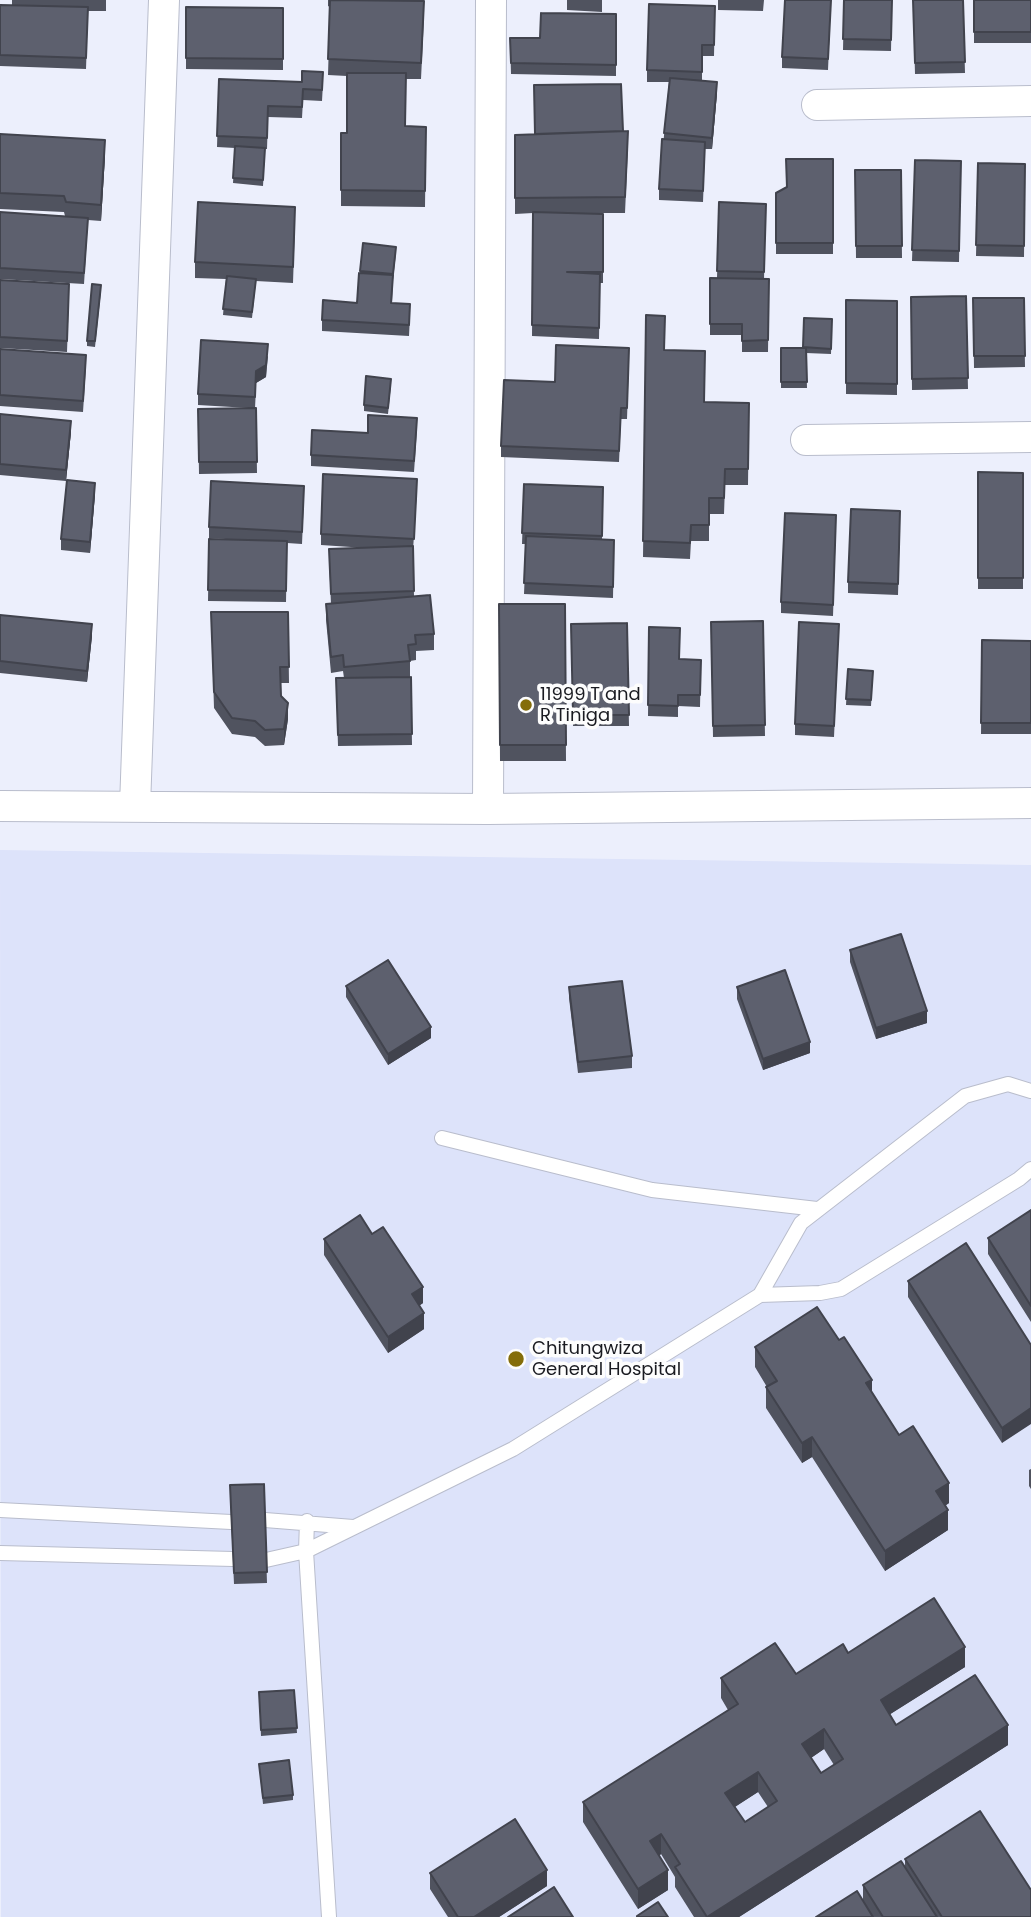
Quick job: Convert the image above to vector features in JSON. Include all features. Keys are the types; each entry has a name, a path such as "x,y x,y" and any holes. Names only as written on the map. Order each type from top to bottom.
{"street":[{"path":"135,806 164,0"},
{"path":"488,809 491,0"},
{"path":"817,105 1031,101"},
{"path":"806,440 1031,437"},
{"path":"0,806 488,809 1031,803"}],"lane":[{"path":"760,1295 801,1223 965,1096 1008,1084 1031,1091"},
{"path":"442,1138 652,1190 817,1209"},
{"path":"266,1560 306,1551 513,1449 760,1295 841,1290 1031,1169"},
{"path":"0,1510 232,1521"},
{"path":"265,1520 307,1521 355,1527"},
{"path":"307,1521 306,1551 329,1917"},
{"path":"0,1553 233,1559"}],"shaded area":[{"name":"Chitungwiza General Hospital","path":"0,850 1031,865 1031,1917 1,1917"}],"building":[{"path":"330,0 424,1 421,63 328,59"},
{"path":"785,0 831,0 828,59 782,57"},
{"path":"844,0 892,0 891,40 843,39"},
{"path":"913,0 963,0 965,62 915,63"},
{"path":"974,0 1031,0 1031,32 974,32"},
{"path":"649,4 715,6 714,45 702,45 702,72 647,70"},
{"path":"0,5 88,7 86,58 0,55"},
{"path":"186,7 283,8 283,59 186,58"},
{"path":"541,13 616,14 616,65 511,63 510,38 540,38"},
{"path":"302,71 323,72 322,90 303,89 302,107 268,106 267,138 217,136 219,79 302,82"},
{"path":"347,73 406,73 405,126 426,127 425,191 341,190 341,133 347,133"},
{"path":"670,78 717,82 712,138 664,133"},
{"path":"621,84 623,131 535,134 534,85"},
{"path":"628,131 625,197 515,198 515,135"},
{"path":"0,134 105,140 101,205 66,202 64,196 0,193"},
{"path":"662,139 705,142 703,191 659,189"},
{"path":"235,146 265,148 263,180 233,178"},
{"path":"786,159 833,159 833,243 776,243 776,193 787,187"},
{"path":"915,160 961,161 959,251 912,250"},
{"path":"978,163 1025,164 1024,246 976,245"},
{"path":"855,170 901,170 902,246 856,246"},
{"path":"198,202 295,207 293,267 195,262"},
{"path":"719,202 766,204 764,272 717,271"},
{"path":"0,212 88,218 84,273 0,268"},
{"path":"533,212 603,214 603,272 567,272 600,274 599,328 532,325"},
{"path":"363,243 396,247 393,274 360,271"},
{"path":"359,273 393,275 391,303 410,304 409,325 322,320 323,300 357,303"},
{"path":"227,276 256,279 252,312 223,309"},
{"path":"710,278 769,279 768,340 742,341 742,324 710,324"},
{"path":"0,280 69,284 67,341 0,337"},
{"path":"92,284 101,285 95,341 87,341"},
{"path":"966,296 968,378 912,379 911,297"},
{"path":"973,298 1024,298 1025,356 974,356"},
{"path":"846,300 897,301 897,384 846,383"},
{"path":"646,315 665,316 664,350 705,351 704,402 749,403 748,469 725,469 724,498 709,498 709,525 691,525 690,543 643,541"},
{"path":"804,318 832,319 831,349 803,347"},
{"path":"201,340 268,344 266,365 256,371 255,397 198,394"},
{"path":"556,345 629,348 627,408 621,408 619,451 501,446 504,380 555,382"},
{"path":"781,348 806,348 807,382 781,382"},
{"path":"0,349 86,355 83,401 0,395"},
{"path":"366,376 391,379 388,408 364,405"},
{"path":"256,408 257,462 199,462 198,409"},
{"path":"0,414 71,421 66,470 0,464"},
{"path":"368,415 417,418 414,461 311,455 312,430 368,433"},
{"path":"978,472 1023,473 1023,578 978,578"},
{"path":"323,474 417,479 414,539 321,534"},
{"path":"67,480 95,483 90,542 61,539"},
{"path":"211,481 304,486 302,532 209,527"},
{"path":"524,484 603,487 602,536 522,533"},
{"path":"851,509 900,511 898,584 848,582"},
{"path":"785,513 836,515 833,605 781,602"},
{"path":"526,536 614,540 613,587 524,583"},
{"path":"209,539 287,541 286,591 208,590"},
{"path":"413,546 414,591 331,594 329,549"},
{"path":"430,595 434,634 415,635 416,644 408,645 410,661 344,667 343,655 331,657 326,604"},
{"path":"499,604 565,604 566,745 500,745"},
{"path":"211,612 288,612 289,667 280,667 281,696 288,703 284,729 265,730 255,721 232,718 214,692"},
{"path":"0,615 92,624 87,671 0,661"},
{"path":"763,621 765,725 713,726 711,622"},
{"path":"799,622 839,624 834,726 795,724"},
{"path":"627,623 629,715 573,715 571,624"},
{"path":"649,627 680,628 679,659 701,660 700,695 678,695 678,706 648,705"},
{"path":"982,640 1031,641 1031,723 981,723"},
{"path":"848,669 873,671 871,700 846,699"},
{"path":"411,677 412,734 338,735 336,678"},
{"path":"901,934 927,1011 876,1028 850,950"},
{"path":"388,960 431,1027 388,1054 346,986"},
{"path":"785,970 810,1042 763,1059 737,987"},
{"path":"622,981 632,1056 578,1062 569,987"},
{"path":"1031,1210 1031,1306 988,1238"},
{"path":"360,1215 372,1234 383,1227 423,1287 412,1294 424,1313 388,1337 324,1239"},
{"path":"966,1243 1031,1345 1031,1408 1002,1428 908,1281"},
{"path":"817,1307 839,1340 844,1337 872,1380 866,1383 899,1435 913,1426 949,1483 936,1491 948,1510 885,1551 812,1437 802,1443 766,1387 777,1381 755,1347"},
{"path":"264,1484 267,1572 234,1573 230,1485"},
{"path":"934,1598 965,1647 881,1700 896,1725 975,1675 1008,1725 707,1917 675,1867 680,1864 661,1834 650,1841 668,1870 638,1889 583,1802 738,1704 721,1678 775,1643 796,1674 843,1644 848,1653","holes":["824,1729 843,1759 821,1773 802,1744","758,1772 777,1801 745,1822 725,1793"]},
{"path":"294,1690 297,1728 261,1730 259,1692"},
{"path":"289,1760 293,1795 263,1798 259,1764"},
{"path":"980,1811 1031,1890 1031,1917 942,1917 905,1859"},
{"path":"515,1819 547,1870 474,1917 458,1917 430,1873"},
{"path":"901,1861 937,1917 883,1917 863,1885"},
{"path":"554,1887 573,1917 508,1917"},
{"path":"857,1891 873,1917 816,1917"},
{"path":"658,1902 668,1917 637,1917 637,1916"}],"place":[{"name":"11999 T and R Tiniga","path":"526,705"},
{"name":"Chitungwiza General Hospital","path":"516,1359"}]}
